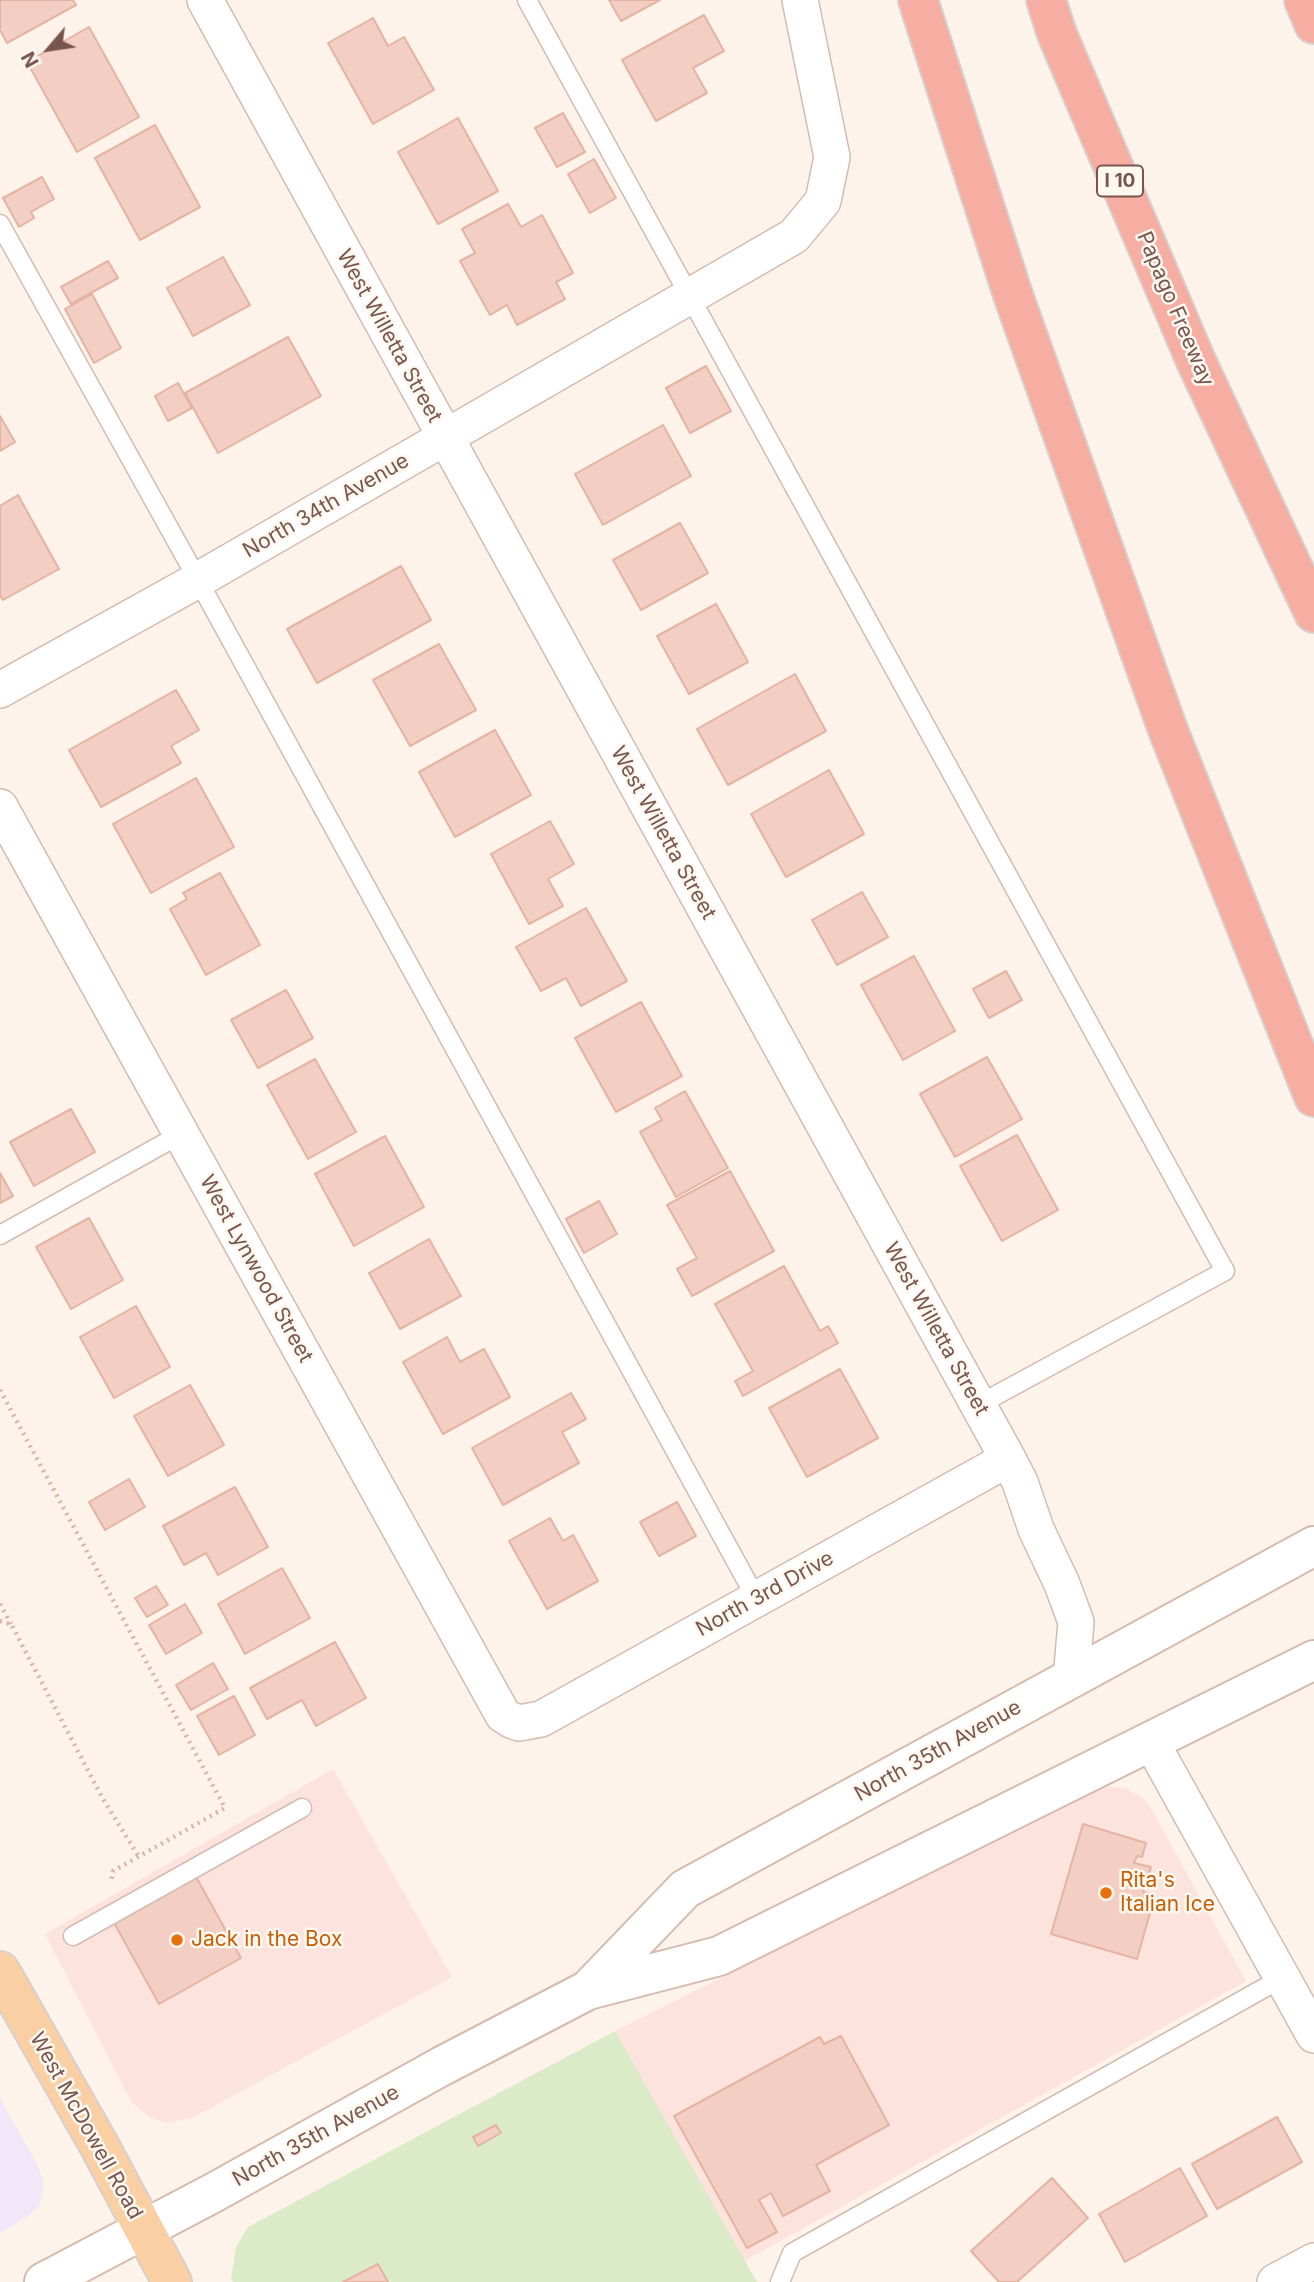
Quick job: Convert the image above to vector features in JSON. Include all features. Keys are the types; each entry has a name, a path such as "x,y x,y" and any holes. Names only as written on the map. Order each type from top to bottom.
{"highway":[{"path":"918,0 1013,295 1168,730 1314,1097"},
{"name":"Papago Freeway","path":"1046,0 1057,34 1196,361 1314,613"},
{"path":"1304,0 1314,24"}],"main road":[{"name":"North 35th Avenue","path":"588,1990 685,1889 1314,1546"},
{"name":"North 35th Avenue","path":"44,2282 588,1990 719,1956 1314,1660"},
{"name":"West McDowell Road","path":"0,1971 99,2145 172,2282"}],"street":[{"name":"West Willetta Street","path":"205,0 1008,1459 1076,1622 1070,1679"},
{"name":"North 34th Avenue","path":"0,690 198,580 794,236 823,201 832,157 800,0"},
{"name":"West Lynwood Street","path":"0,807 503,1714 519,1723"},
{"name":"North 3rd Drive","path":"519,1723 541,1719 1008,1459"},
{"path":"1150,1740 1314,2035"},
{"path":"1275,2282 1314,2261"}],"lane":[{"path":"527,0 1224,1271 978,1405"},
{"path":"0,224 756,1598"},
{"path":"0,1235 181,1134"},
{"path":"74,1936 302,1808"},
{"path":"780,2282 792,2253 1282,1978"}],"path":[{"path":"0,1390 225,1808 113,1871 107,1917"},
{"path":"0,1604 103,1799 139,1857"},
{"path":"0,1621 11,1625"}],"shaded area":[{"path":"333,1769 452,1977 192,2118 167,2123 151,2118 132,2103 45,1934"},
{"path":"1108,1786 1127,1789 1147,1801 1246,1981 741,2263 615,2031"},
{"path":"0,2098 38,2166 43,2192 39,2206 0,2233"}],"green space":[{"path":"615,2031 757,2282 233,2282 231,2279 236,2247 248,2227"}],"building":[{"path":"0,0 73,0 76,5 7,43 0,30"},
{"path":"609,0 660,0 621,21"},
{"path":"704,15 724,51 693,68 707,93 656,121 622,60"},
{"path":"373,18 388,46 404,37 434,90 373,124 328,43"},
{"path":"89,27 139,117 77,152 27,62"},
{"path":"563,113 585,152 557,167 535,128"},
{"path":"458,118 498,191 438,224 398,152"},
{"path":"155,125 200,207 140,240 95,158"},
{"path":"594,159 616,198 590,213 568,174"},
{"path":"42,177 54,199 31,212 34,218 19,227 3,198"},
{"path":"508,204 521,227 542,215 573,273 556,282 565,299 517,325 507,305 490,315 460,261 475,253 462,229"},
{"path":"223,257 250,305 193,336 167,288"},
{"path":"108,261 118,278 71,304 61,287"},
{"path":"92,294 121,348 94,363 65,309"},
{"path":"288,337 321,396 218,453 185,393"},
{"path":"706,366 731,411 690,433 666,388"},
{"path":"178,383 192,408 168,421 155,396"},
{"path":"0,416 15,442 0,451"},
{"path":"663,425 691,476 603,525 575,474"},
{"path":"18,495 59,569 3,600 0,595 0,506"},
{"path":"680,523 708,573 641,610 613,560"},
{"path":"401,566 431,620 317,683 287,629"},
{"path":"716,604 748,662 689,694 657,636"},
{"path":"439,644 476,710 410,746 373,680"},
{"path":"795,674 826,731 728,785 697,729"},
{"path":"176,690 199,730 171,746 181,763 101,807 69,750"},
{"path":"495,730 531,795 455,837 419,772"},
{"path":"829,770 864,834 786,877 751,814"},
{"path":"196,778 234,847 151,893 113,824"},
{"path":"550,821 574,864 548,879 563,906 529,924 491,854"},
{"path":"220,873 260,945 206,975 170,909 187,899 183,893"},
{"path":"862,892 888,937 837,965 812,920"},
{"path":"586,908 627,981 581,1006 566,978 541,991 516,947"},
{"path":"914,956 955,1031 903,1060 861,985"},
{"path":"1006,971 1022,1000 989,1018 973,989"},
{"path":"286,990 313,1038 258,1068 231,1020"},
{"path":"641,1002 682,1076 616,1112 575,1038"},
{"path":"987,1057 1022,1119 955,1157 920,1094"},
{"path":"315,1059 356,1132 308,1159 267,1085"},
{"path":"685,1091 728,1168 676,1197 640,1132 662,1120 655,1108"},
{"path":"71,1109 95,1152 34,1186 10,1142"},
{"path":"1017,1135 1058,1210 1002,1241 960,1166"},
{"path":"385,1136 424,1207 354,1246 315,1174"},
{"path":"730,1171 774,1251 692,1296 677,1269 697,1258 667,1205"},
{"path":"0,1173 13,1196 0,1203"},
{"path":"599,1201 617,1234 584,1253 566,1219"},
{"path":"89,1218 123,1280 71,1309 36,1247"},
{"path":"429,1239 461,1296 400,1329 369,1273"},
{"path":"784,1266 820,1331 828,1326 838,1343 743,1396 735,1381 753,1371 715,1304"},
{"path":"136,1306 170,1367 114,1398 80,1337"},
{"path":"447,1337 460,1362 484,1349 510,1397 443,1434 403,1362"},
{"path":"840,1369 878,1438 807,1477 769,1408"},
{"path":"190,1385 224,1445 168,1476 134,1416"},
{"path":"571,1393 586,1419 562,1432 579,1463 503,1505 472,1448"},
{"path":"129,1479 145,1507 105,1530 89,1502"},
{"path":"235,1487 268,1547 218,1575 206,1553 184,1565 163,1526"},
{"path":"677,1502 696,1536 659,1556 640,1522"},
{"path":"550,1518 563,1541 573,1535 598,1581 547,1609 509,1541"},
{"path":"282,1568 310,1618 245,1654 218,1604"},
{"path":"156,1586 168,1605 147,1617 135,1598"},
{"path":"185,1604 202,1633 166,1654 149,1625"},
{"path":"335,1642 366,1698 316,1726 302,1700 267,1719 250,1688"},
{"path":"213,1663 228,1689 191,1710 176,1685"},
{"path":"234,1696 255,1735 219,1755 197,1716"},
{"name":"Rita's Italian Ice","path":"1083,1824 1146,1843 1142,1857 1137,1856 1134,1863 1151,1867 1143,1892 1155,1895 1137,1959 1051,1934"},
{"name":"Jack in the Box","path":"195,1875 241,1958 159,2004 113,1921"},
{"path":"841,2036 889,2125 816,2165 830,2191 783,2216 771,2193 759,2200 777,2232 747,2248 674,2116 820,2037 824,2044"},
{"path":"1277,2117 1302,2162 1217,2209 1192,2164"},
{"path":"496,2125 501,2133 478,2146 473,2137"},
{"path":"1180,2168 1207,2216 1125,2262 1099,2214"},
{"path":"1052,2178 1088,2218 1017,2282 999,2282 971,2251"},
{"path":"378,2264 388,2282 343,2282"}],"place":[{"name":"Rita's Italian Ice","path":"1106,1893"},
{"name":"Jack in the Box","path":"177,1940"}]}
